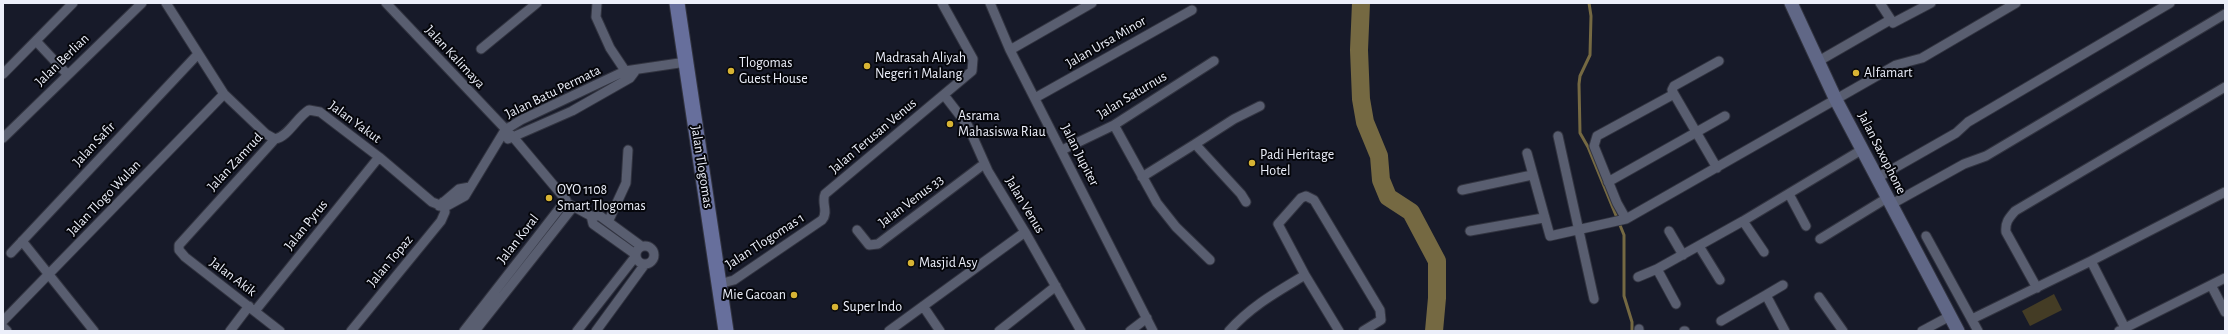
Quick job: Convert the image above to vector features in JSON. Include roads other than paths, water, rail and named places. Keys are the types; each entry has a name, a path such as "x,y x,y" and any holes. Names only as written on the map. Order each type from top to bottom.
{"main road":[{"name":"Jalan Tlogomas","path":"677,3 682,62 726,331"},
{"name":"Jalan Saxophone","path":"1791,3 1817,62 1836,100 1958,331"}],"street":[{"path":"3,74 74,3"},
{"name":"Jalan Berlian","path":"3,138 67,74 142,3"},
{"path":"166,3 224,94 266,134 275,139"},
{"name":"Jalan Kalimaya","path":"386,3 505,130"},
{"path":"482,49 537,3"},
{"path":"597,3 596,17 610,48 627,74"},
{"name":"Jalan Jupiter","path":"990,3 1010,50 1153,331"},
{"path":"1010,50 1092,3"},
{"path":"1880,3 1893,23 1931,3"},
{"path":"1527,153 1543,218 1550,236 1624,219 1717,168 1896,65 1922,58 2016,3"},
{"path":"1877,178 1956,133 1968,122 2170,3"},
{"name":"Jalan Terusan Venus","path":"824,218 825,194 944,95 973,68 973,59 945,4"},
{"name":"Jalan Ursa Minor","path":"1035,98 1192,10"},
{"path":"1820,239 1888,201 1964,164 1986,156 2225,14"},
{"path":"1817,62 1890,20"},
{"path":"36,41 67,74"},
{"name":"Jalan Safir","path":"11,253 198,54"},
{"name":"Jalan Saturnus","path":"1062,150 1114,125 1214,61"},
{"path":"1717,168 1672,90 1674,86 1719,61"},
{"name":"Jalan Batu Permata","path":"498,141 505,130 521,120 636,70 662,64 682,62"},
{"name":"Jalan Batu Permata","path":"498,141 514,138 572,111 627,74"},
{"path":"2037,288 2006,232 2005,226 2012,215 2225,87"},
{"name":"Jalan Tlogo Wulan","path":"3,321 224,94"},
{"path":"1624,219 1594,146 1594,140 1597,136 1674,94"},
{"name":"Jalan Venus","path":"944,95 968,126 984,164 1026,232 1081,331"},
{"path":"1142,177 1234,119 1260,106"},
{"name":"Jalan Zamrud","path":"182,240 275,139 283,136 303,114 313,110"},
{"name":"Jalan Yakut","path":"313,110 320,112 379,157"},
{"path":"1608,182 1725,116"},
{"path":"1114,125 1142,177 1165,213 1210,260"},
{"path":"505,130 514,138 573,207 591,216 600,216 641,246 649,247 654,253 652,261 645,264 595,331 583,323"},
{"path":"1558,136 1580,230 1594,299"},
{"path":"379,157 443,205 465,196 498,141"},
{"path":"1195,144 1238,190 1246,202"},
{"path":"1638,277 1657,269 1743,221 1863,149"},
{"path":"608,222 626,183 628,150"},
{"name":"Jalan Pyrus","path":"230,331 252,308 379,157"},
{"name":"Jalan Venus 33","path":"857,230 869,245 878,244 984,164"},
{"path":"1462,190 1532,175"},
{"path":"1972,319 2091,261 2225,192"},
{"path":"1789,194 1806,226"},
{"path":"1340,331 1305,275 1278,224 1301,198 1306,196 1314,200 1380,310 1381,320 1363,331"},
{"name":"Jalan Koral","path":"464,331 566,200"},
{"name":"Jalan Topaz","path":"351,331 442,221 443,205"},
{"path":"475,331 573,207"},
{"path":"591,216 593,224 635,256 638,262 645,264"},
{"name":"Jalan Tlogomas 1","path":"719,284 734,280 824,218"},
{"path":"1470,231 1543,218"},
{"path":"1743,221 1764,252"},
{"path":"1669,231 1683,255"},
{"path":"888,331 1026,232"},
{"path":"1926,236 1978,331"},
{"name":"Jalan Akik","path":"182,240 179,250 185,257 252,308 279,331"},
{"path":"22,241 94,331"},
{"path":"577,331 635,256 641,246"},
{"path":"1699,246 1720,280"},
{"path":"2091,261 2122,330 2225,278"},
{"path":"1657,269 1676,304"},
{"path":"1229,331 1244,314 1256,305 1305,275"},
{"path":"1720,321 1783,285"},
{"path":"2211,285 2225,312"},
{"path":"999,331 1056,286"},
{"path":"1766,295 1785,331"},
{"path":"1819,297 1843,331"},
{"path":"923,306 940,331"},
{"path":"1922,331 1950,316"},
{"path":"1130,331 1147,318"},
{"path":"3,327 7,331"}],"waterway":[{"path":"1361,3 1359,50 1361,99 1365,122 1379,156 1381,180 1388,197 1411,212 1437,261 1437,298 1434,331"},
{"path":"1589,3 1591,16 1590,55 1580,76 1580,133 1588,147 1624,235 1624,296 1632,322 1632,331"}],"place":[{"name":"Madrasah Aliyah Negeri 1 Malang","path":"867,66"},
{"name":"Tlogomas Guest House","path":"731,71"},
{"name":"Alfamart","path":"1856,73"},
{"name":"Asrama Mahasiswa Riau","path":"950,124"},
{"name":"Padi Heritage Hotel","path":"1252,163"},
{"name":"OYO 1108 Smart Tlogomas","path":"549,198"},
{"name":"Masjid Asy","path":"911,263"},
{"name":"Mie Gacoan","path":"794,295"},
{"name":"Super Indo","path":"835,307"}]}
